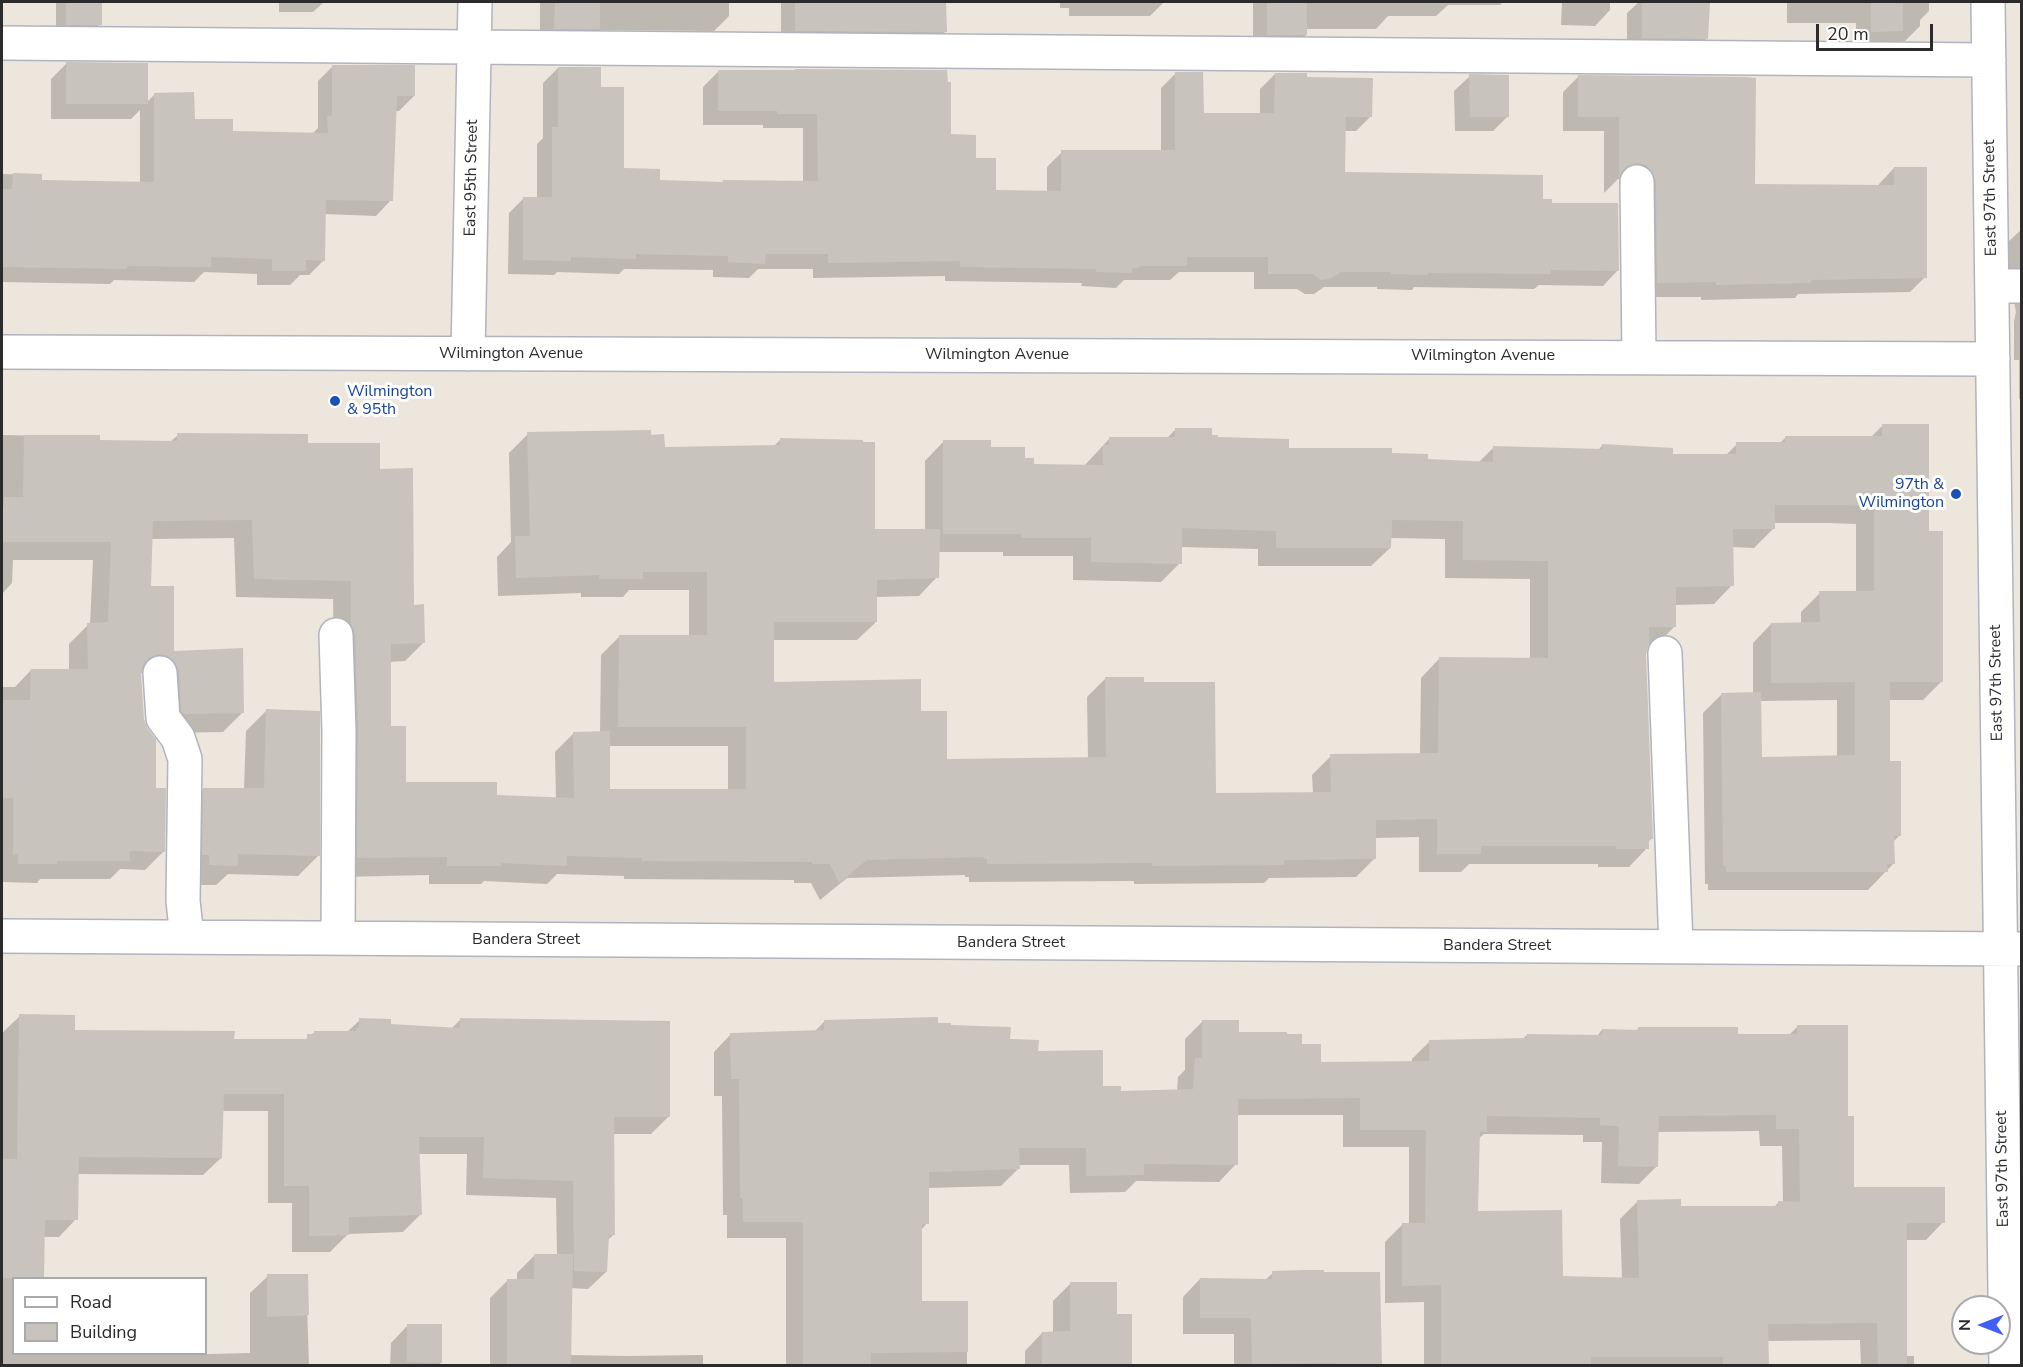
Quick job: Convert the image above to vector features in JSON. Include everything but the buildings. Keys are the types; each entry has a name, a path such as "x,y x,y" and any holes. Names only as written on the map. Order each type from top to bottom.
{"street":[{"name":"East 95th Street","path":"468,354 475,2"},
{"name":"East 97th Street","path":"1988,2 1989,60 2007,286 1993,359 2009,585 2013,1244 2006,1365"},
{"path":"2,43 1989,60"},
{"path":"1637,182 1639,357"},
{"name":"Wilmington Avenue","path":"2,352 1993,359"},
{"path":"336,635 339,731 338,938"},
{"path":"1665,653 1676,947"},
{"path":"160,673 163,718 178,738 185,759 183,901 187,937"},
{"name":"Bandera Street","path":"2,936 2011,949"}],"place":[{"name":"Wilmington & 95th","path":"335,401"},
{"name":"97th & Wilmington","path":"1956,494"}]}
